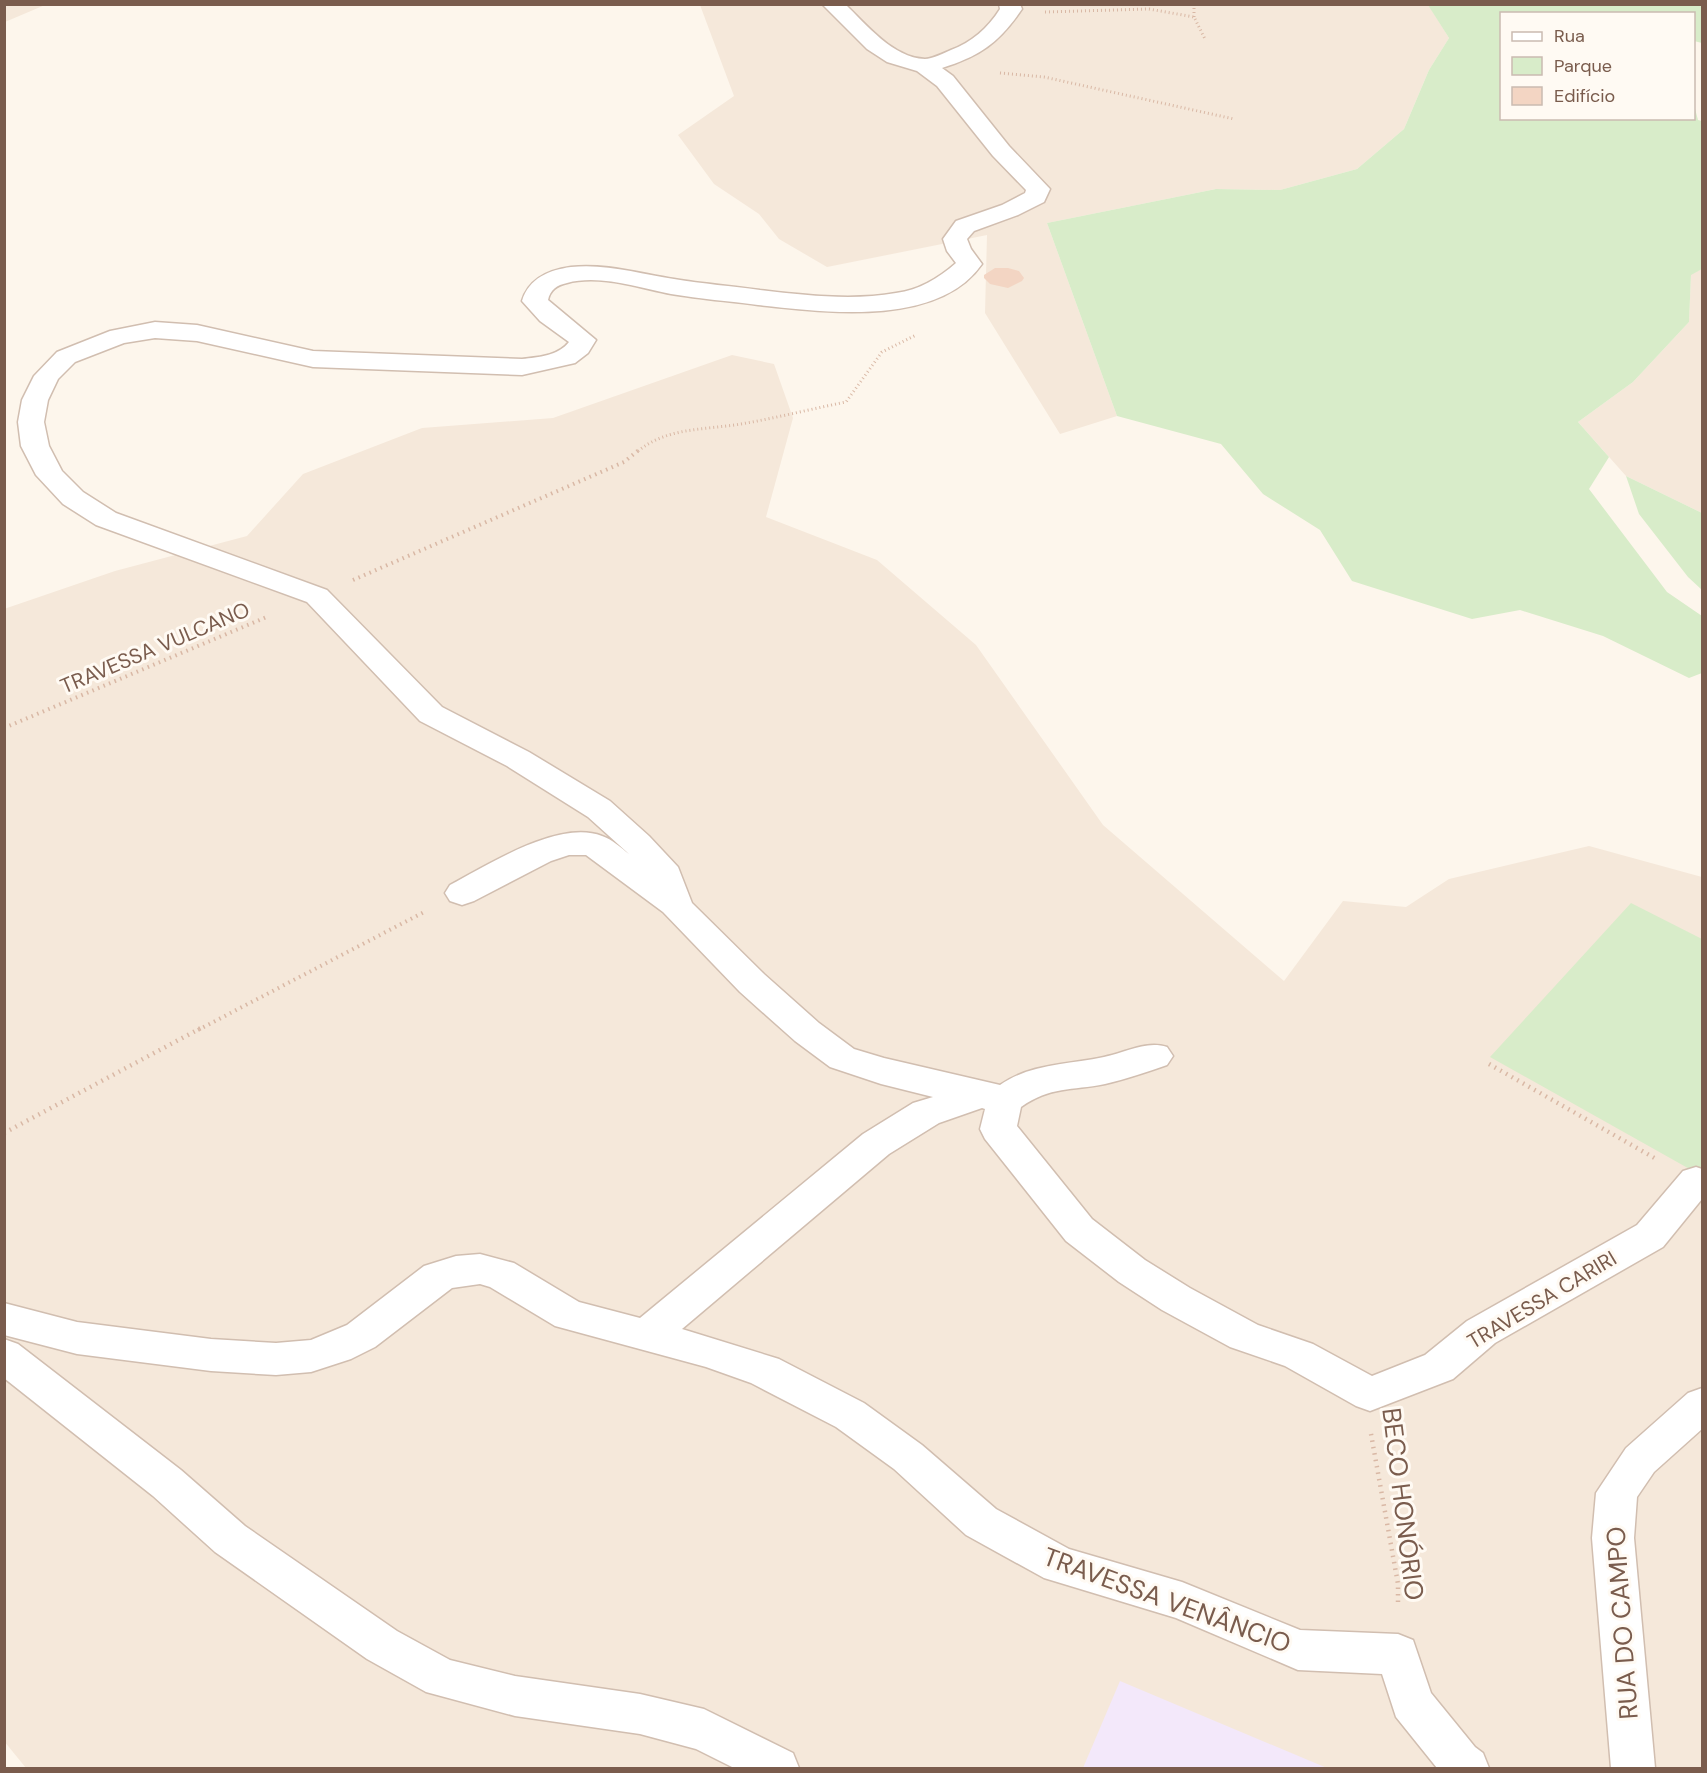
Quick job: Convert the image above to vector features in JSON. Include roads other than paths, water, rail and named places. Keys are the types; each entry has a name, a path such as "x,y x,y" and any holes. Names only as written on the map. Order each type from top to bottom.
{"street":[{"path":"677,908 666,875 638,844 599,809 518,759 431,714 387,672 317,596 105,519 73,498 50,474 35,446 31,422 35,400 48,376 66,357 89,346 120,336 155,330 197,333 313,359 522,367 540,365 567,356 581,348 583,340 549,316 535,301 537,292 544,283 575,274 597,274 684,289 822,305 861,304 922,295 957,279 970,264 959,251 955,239 964,226 1010,210 1036,197 1038,189 1001,151 945,81 925,66 895,57 875,44 832,4"},
{"path":"925,66 963,54 982,44 1000,28 1010,7"},
{"path":"462,893 539,853 568,844 593,844 677,908 752,983 807,1032 842,1058 881,1071 992,1098"},
{"path":"647,1335 876,1144 926,1113 992,1098 1057,1075 1097,1072 1155,1056"},
{"name":"TRAVESSA CARIRI","path":"992,1098 998,1130 1079,1230 1132,1271 1176,1299 1244,1336 1299,1355 1370,1394 1439,1367 1481,1332 1650,1236 1696,1181"},
{"name":"TRAVESSA VENÂNCIO","path":"4,1319 77,1338 211,1355 276,1359 311,1356 361,1336 438,1277 456,1270 480,1269 500,1274 569,1315 706,1351 765,1371 850,1415 908,1457 981,1522 1059,1565 1182,1601 1298,1650 1398,1654 1412,1702 1459,1762 1467,1768"},
{"path":"4,1355 167,1483 230,1539 382,1645 441,1678 515,1696 640,1714 704,1730 777,1768"},
{"name":"RUA DO CAMPO","path":"1633,1768 1613,1538 1617,1493 1641,1460 1702,1405"}]}
